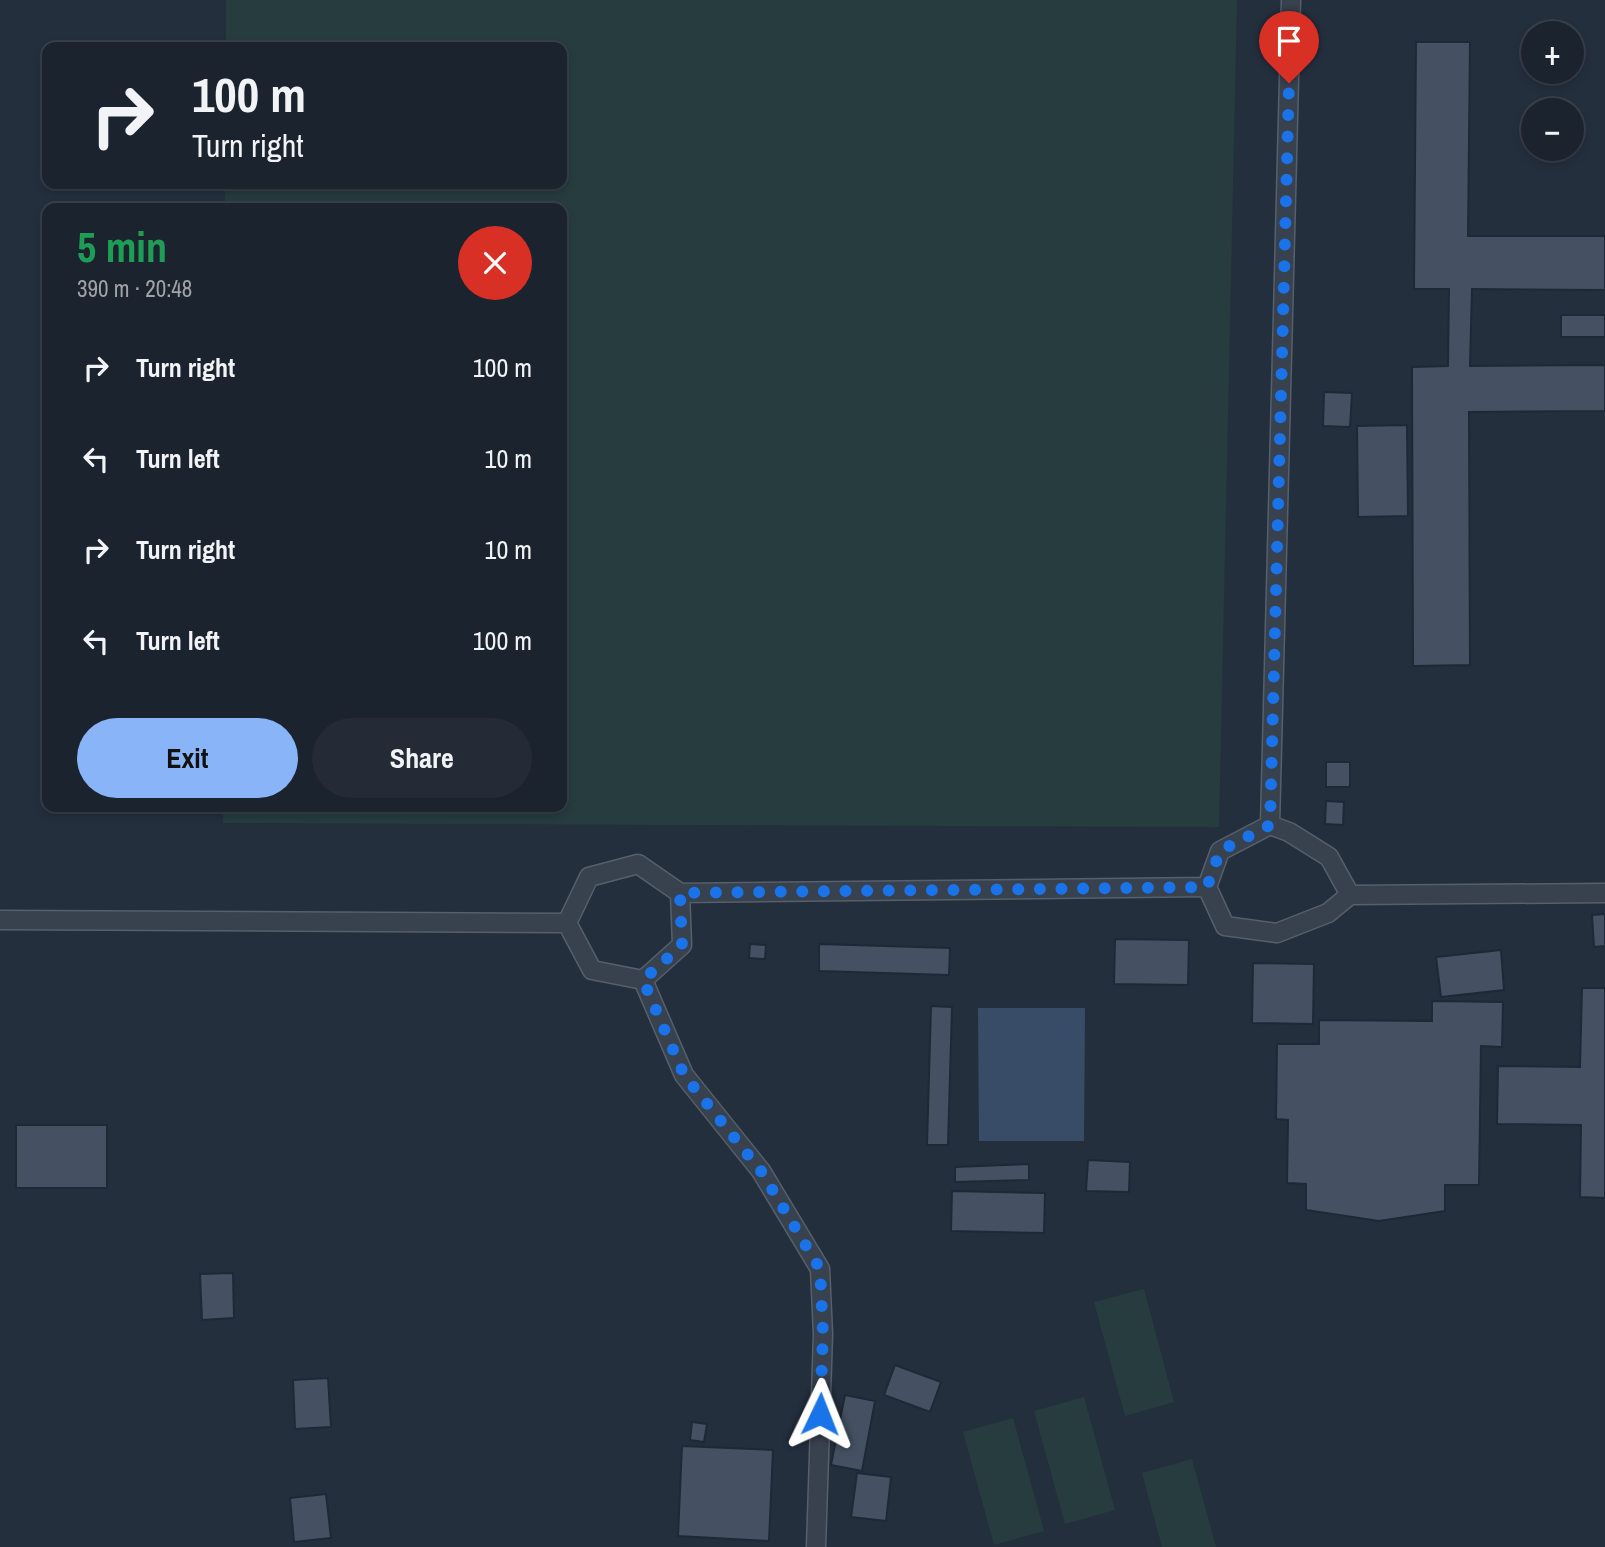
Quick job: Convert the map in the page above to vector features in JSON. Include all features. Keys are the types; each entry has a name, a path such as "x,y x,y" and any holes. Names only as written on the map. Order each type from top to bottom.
{"lane":[{"path":"1270,825 1291,0"},
{"path":"1350,895 1329,857 1289,832 1270,825 1220,851 1207,887 1225,926 1278,933 1328,913 1350,895 1605,893"},
{"path":"568,923 589,877 638,863 680,893 1207,887"},
{"path":"643,980 682,945 680,893"},
{"path":"0,920 568,923"},
{"path":"568,923 592,970 643,980"},
{"path":"643,980 684,1075 761,1171 820,1269 823,1334 816,1547"}],"green space":[{"path":"226,0 1237,0 1219,827 223,823 223,812 567,812 567,203 225,203 225,189 567,189 567,42 226,42"},
{"path":"1144,1289 1174,1402 1125,1416 1094,1302"},
{"path":"1084,1397 1115,1510 1065,1524 1034,1411"},
{"path":"1013,1418 1044,1531 994,1545 963,1432"},
{"path":"1192,1459 1216,1547 1162,1547 1142,1473"}],"water":[{"path":"978,1008 1085,1008 1084,1141 979,1141"}],"building":[{"path":"1416,42 1470,42 1468,236 1605,236 1605,290 1472,289 1470,366 1605,365 1605,411 1469,412 1470,665 1413,666 1412,367 1448,366 1449,289 1414,289"},
{"path":"1561,315 1605,315 1605,337 1561,337"},
{"path":"1324,392 1352,393 1350,427 1323,426"},
{"path":"1407,425 1408,516 1358,517 1357,426"},
{"path":"1326,762 1350,762 1350,787 1326,787"},
{"path":"1326,801 1344,802 1343,825 1325,824"},
{"path":"1605,914 1605,946 1594,947 1592,915"},
{"path":"1115,939 1189,940 1188,985 1114,984"},
{"path":"750,944 766,945 765,959 749,958"},
{"path":"819,944 950,948 949,975 819,971"},
{"path":"1501,950 1504,990 1441,997 1436,957"},
{"path":"1253,963 1314,964 1313,1024 1252,1023"},
{"path":"1582,988 1605,988 1605,1198 1580,1197 1581,1125 1497,1124 1498,1066 1580,1067"},
{"path":"1432,1001 1503,1002 1502,1047 1481,1046 1479,1185 1445,1185 1445,1211 1379,1221 1306,1210 1306,1184 1287,1183 1288,1120 1276,1119 1277,1044 1319,1044 1319,1020 1432,1021"},
{"path":"931,1006 952,1007 948,1145 927,1145"},
{"path":"16,1125 107,1125 107,1188 16,1188"},
{"path":"1088,1160 1130,1162 1129,1192 1086,1191"},
{"path":"1029,1164 1029,1180 955,1182 955,1167"},
{"path":"952,1191 1045,1193 1044,1233 951,1231"},
{"path":"233,1273 234,1318 202,1320 200,1274"},
{"path":"895,1365 941,1382 930,1412 884,1395"},
{"path":"328,1378 331,1427 295,1429 293,1380"},
{"path":"845,1395 875,1401 862,1471 831,1465"},
{"path":"692,1422 707,1424 704,1442 690,1440"},
{"path":"682,1446 773,1450 769,1541 678,1536"},
{"path":"857,1473 891,1477 886,1521 851,1517"},
{"path":"326,1494 331,1538 294,1542 290,1498"}],"route":[{"path":"820,1414 823,1334 820,1269 761,1171 684,1075 643,980 682,945 680,893 1207,887 1220,851 1270,825 1289,83"}]}
